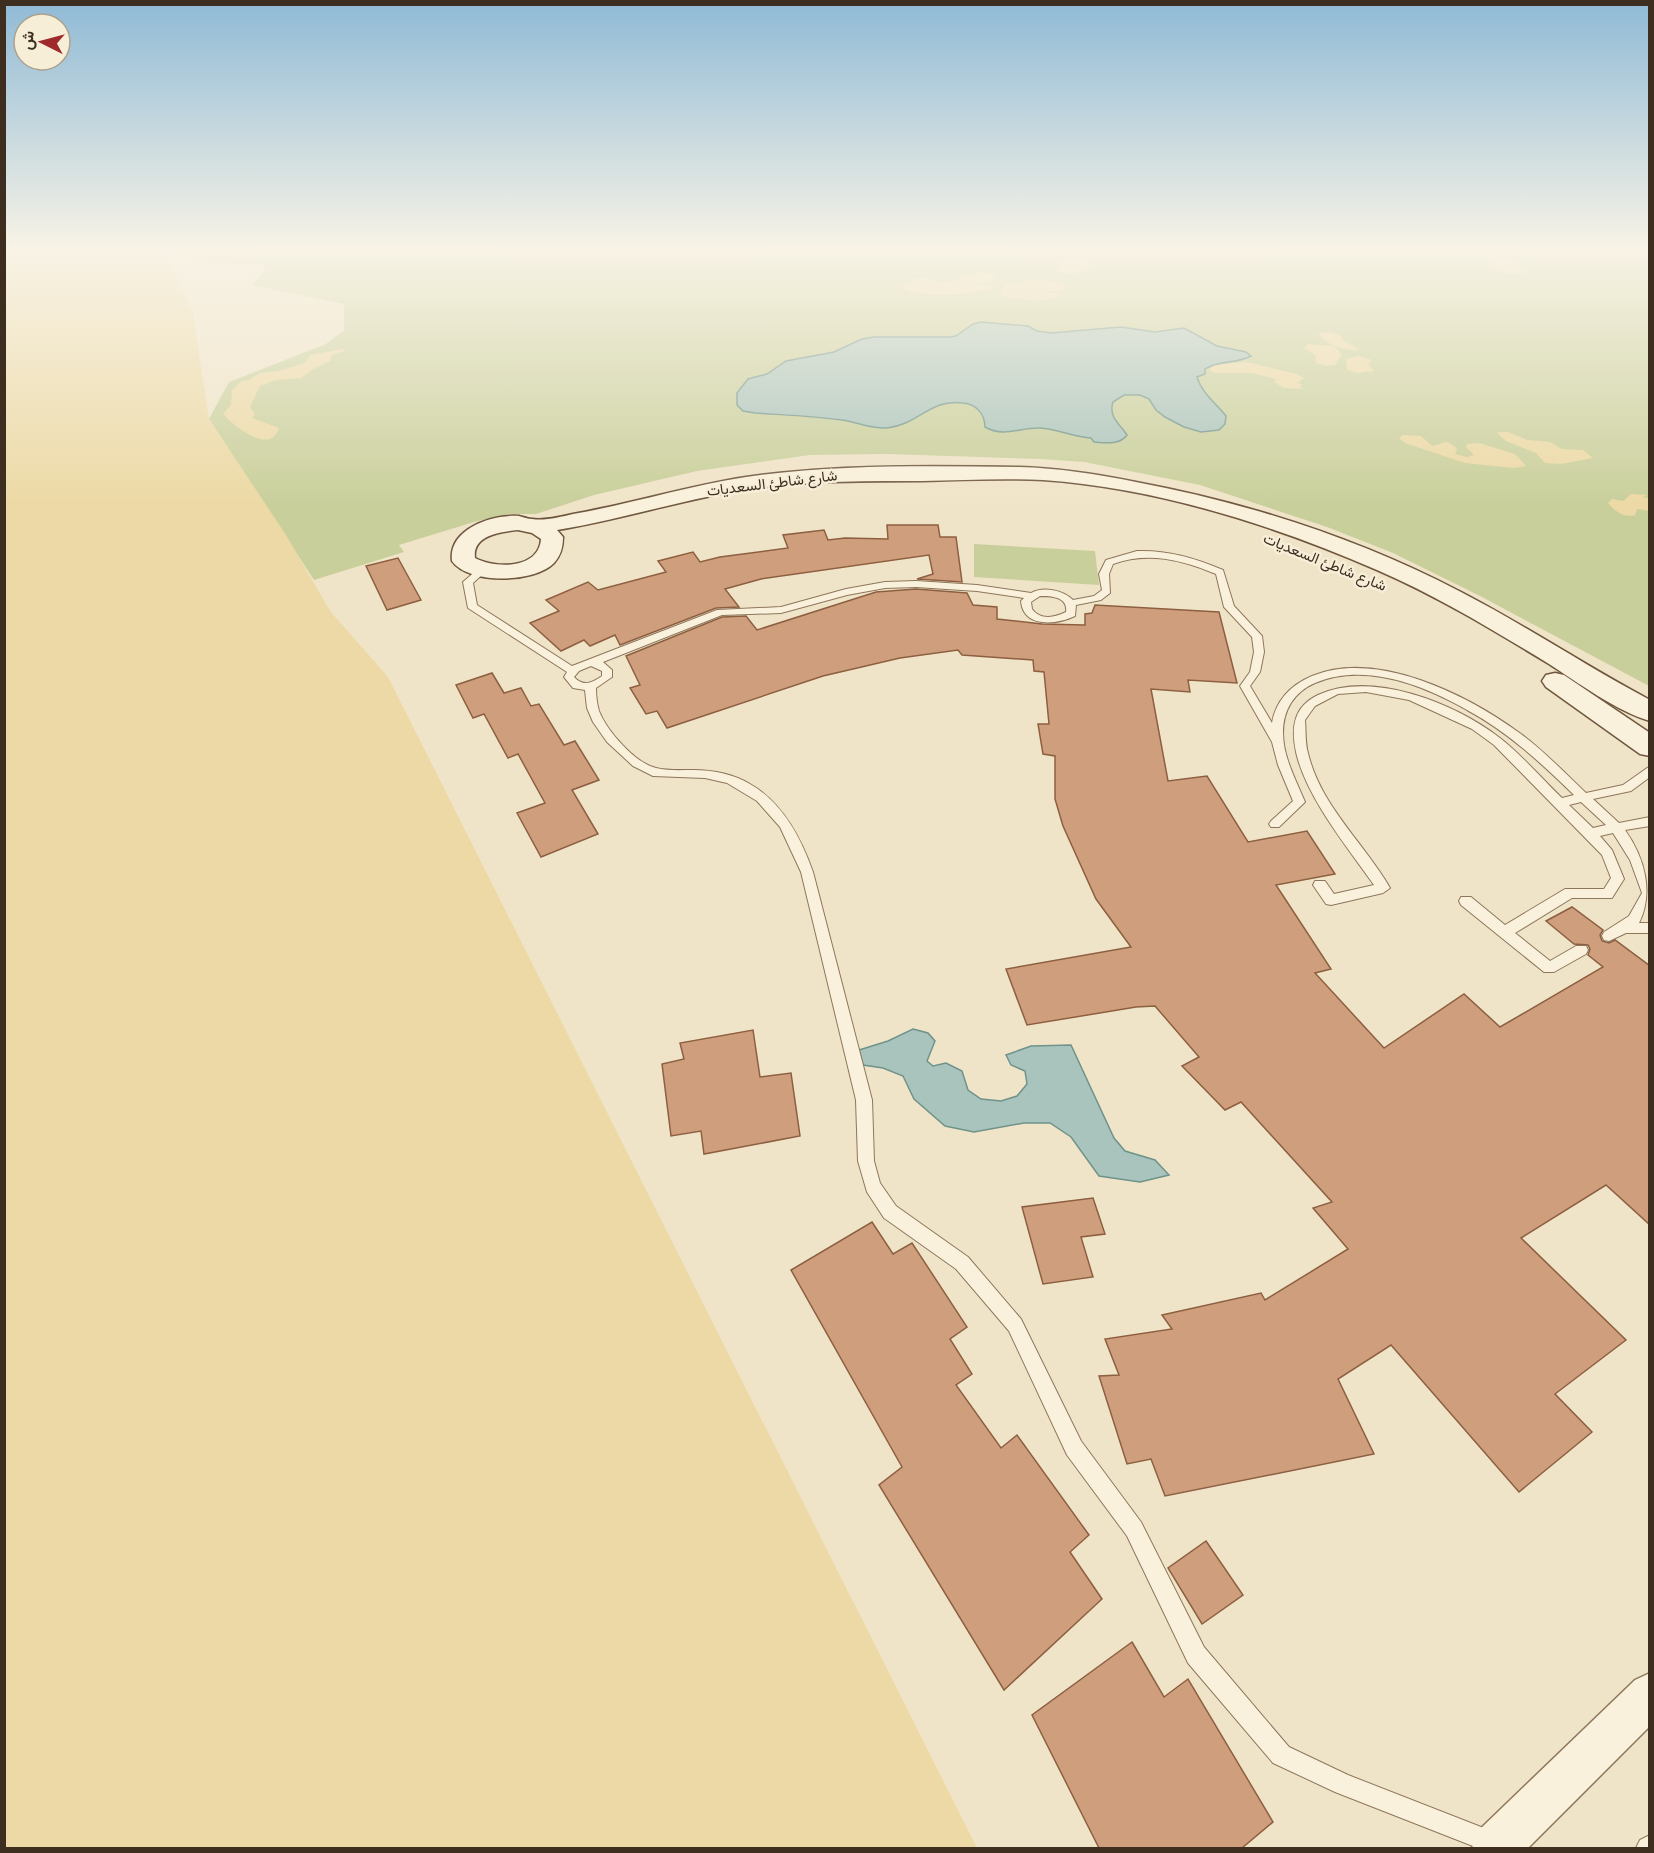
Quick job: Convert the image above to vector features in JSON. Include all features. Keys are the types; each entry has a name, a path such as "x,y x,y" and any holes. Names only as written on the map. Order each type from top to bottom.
{"street":[{"name":"شارع شاطئ السعديات","path":"587,520 564,531 545,558 535,565 508,572 481,571 464,561 462,554 464,546 470,539 491,527 504,524 518,523 536,526 587,520 670,498 786,478 843,474 961,474 1160,509 1254,515 1311,534 1364,555 1452,596 1538,645 1617,695 1650,712"},
{"name":"شارع شاطئ السعديات","path":"1198,511 1247,532 1314,555 1404,595 1489,640 1650,747"},
{"path":"536,526 548,532 553,544"},
{"path":"1497,1847 1650,1695"}],"lane":[{"path":"1071,603 1097,598 1107,591 1104,574 1109,562 1123,555 1166,555 1192,560 1220,572 1229,606 1257,636 1259,652 1255,672 1245,686 1278,742 1299,802 1275,824"},
{"path":"481,571 468,582 472,606 572,671"},
{"path":"592,663 608,670 607,677 601,683 590,687 580,687 573,683 569,677 572,671 580,666 721,612 781,610 846,592 885,585 916,584 976,588 1030,596 1047,593 1065,598 1071,603 1071,614 1064,618 1046,620 1028,612 1025,607 1030,596"},
{"path":"1278,742 1279,713 1285,699 1317,677 1343,672 1402,678 1462,703 1515,735 1546,761 1617,829 1638,860 1649,893 1641,910 1627,928"},
{"path":"590,687 594,714 603,728 639,765 652,772 714,775 744,786 766,802 787,824 798,846 807,873 864,1100 866,1161 873,1186 890,1212 962,1263 1015,1325 1074,1448 1134,1528 1196,1654 1281,1755 1343,1784 1497,1847"},
{"path":"1320,885 1331,900 1383,888 1332,816 1315,785 1302,753 1299,720 1311,703 1336,691 1366,689 1412,697 1476,726 1498,742 1561,802 1608,853 1618,879 1607,894 1570,893 1505,932"},
{"path":"1561,802 1627,788 1650,771"},
{"path":"1590,833 1650,821"},
{"path":"1466,901 1549,968 1581,950"},
{"path":"1609,936 1627,928 1650,928"}],"green space":[{"path":"341,332 1649,332 1649,686 1482,597 1393,553 1327,527 1200,485 1084,462 887,454 810,455 697,471 594,495 536,514 508,514 474,522 399,545 404,552 314,580 209,419 229,382 326,344"},
{"path":"974,544 1095,551 1099,585 974,577"}],"sand":[{"path":"5,332 196,332 209,419 286,535 330,611 388,677 977,1848 5,1848"},
{"path":"1319,333 1340,335 1343,340 1360,350 1330,344"},
{"path":"1308,344 1334,346 1342,354 1335,365 1326,366 1316,363 1315,355 1304,348"},
{"path":"344,349 345,351 332,355 330,361 301,378 276,380 260,386 250,407 255,414 252,418 279,428 274,436 260,439 252,436 223,414 231,405 232,390 241,381 249,380 260,373 279,371 299,365 306,362 310,355"},
{"path":"1359,356 1372,360 1368,364 1374,371 1357,373 1347,370 1346,359"},
{"path":"1246,362 1297,374 1304,378 1297,383 1302,384 1300,387 1304,389 1284,388 1274,382 1276,379 1252,373 1216,373 1209,370 1215,365"},
{"path":"1508,432 1527,440 1550,442 1562,449 1583,450 1593,458 1561,464 1545,463 1536,453 1506,441 1497,433"},
{"path":"1403,435 1421,436 1432,446 1444,442 1450,443 1457,449 1455,454 1467,457 1474,455 1466,447 1467,444 1479,443 1515,454 1526,466 1514,468 1465,463 1405,443 1399,438"},
{"path":"1631,494 1647,495 1643,497 1649,499 1649,511 1637,509 1635,515 1625,515 1614,510 1608,503 1612,499 1623,501"}],"water":[{"path":"961,332 1192,332 1217,346 1246,352 1251,356 1210,366 1205,369 1205,374 1197,377 1206,393 1226,416 1225,424 1219,430 1201,432 1184,427 1156,410 1149,399 1140,395 1124,395 1113,402 1112,412 1127,435 1112,443 1094,442 1091,438 1047,429 1033,428 999,432 985,427 982,414 972,405 963,403 942,404 898,426 887,428 831,419 755,413 743,411 737,405 737,393 748,379 767,374 786,361 834,352 862,339 874,337 956,336"},
{"path":"913,1029 928,1033 935,1041 927,1061 933,1066 946,1063 962,1071 968,1090 981,1099 1001,1101 1017,1096 1027,1084 1025,1071 1011,1065 1006,1055 1031,1046 1071,1045 1114,1138 1125,1151 1155,1160 1169,1175 1140,1182 1099,1176 1071,1137 1050,1123 1024,1123 974,1132 945,1126 914,1099 903,1076 883,1068 863,1065 859,1050 888,1041"}],"building":[{"path":"887,525 938,525 940,537 956,537 962,582 917,579 933,574 929,555 761,579 725,589 739,607 716,608 620,645 615,635 590,646 584,640 561,651 530,623 559,611 546,600 588,582 598,590 666,572 658,561 693,552 700,562 788,548 783,535 824,530 828,540 888,539"},
{"path":"398,558 421,600 387,610 366,566"},
{"path":"916,589 967,593 973,605 997,607 997,619 1042,624 1085,625 1085,614 1092,613 1095,605 1219,612 1237,683 1188,680 1190,692 1151,689 1168,781 1207,776 1248,842 1307,831 1335,874 1276,885 1331,969 1315,973 1384,1048 1464,994 1500,1027 1603,967 1588,955 1590,949 1588,945 1574,944 1546,921 1572,907 1603,930 1600,935 1602,941 1609,943 1615,940 1650,966 1650,1225 1606,1185 1521,1238 1626,1340 1555,1394 1592,1432 1519,1492 1391,1345 1338,1379 1374,1454 1165,1496 1151,1459 1127,1464 1099,1376 1119,1375 1105,1339 1172,1329 1162,1315 1261,1293 1265,1300 1348,1249 1313,1208 1332,1202 1241,1102 1225,1110 1182,1066 1199,1057 1155,1006 1136,1007 1027,1025 1006,969 1131,947 1096,899 1063,826 1055,799 1055,756 1043,754 1038,724 1049,724 1044,672 1034,671 1033,660 962,655 958,650 900,658 823,676 667,728 657,711 646,714 630,688 640,685 626,656 722,617 746,616 757,630 876,592"},
{"path":"492,673 504,693 521,688 531,706 539,704 564,745 575,741 599,780 572,790 598,834 541,857 517,813 545,803 518,754 508,758 484,714 473,718 456,685"},
{"path":"753,1030 760,1077 791,1073 800,1136 704,1154 701,1131 671,1136 662,1064 684,1059 680,1043"},
{"path":"1093,1198 1105,1234 1081,1237 1093,1277 1043,1284 1022,1207"},
{"path":"872,1222 893,1254 912,1243 967,1327 950,1339 972,1374 956,1385 1001,1448 1017,1435 1089,1535 1070,1552 1102,1599 1004,1690 879,1485 902,1467 791,1270"},
{"path":"1206,1541 1243,1595 1202,1624 1168,1568"},
{"path":"1132,1642 1164,1697 1188,1679 1273,1822 1242,1848 1099,1848 1032,1715"}]}
